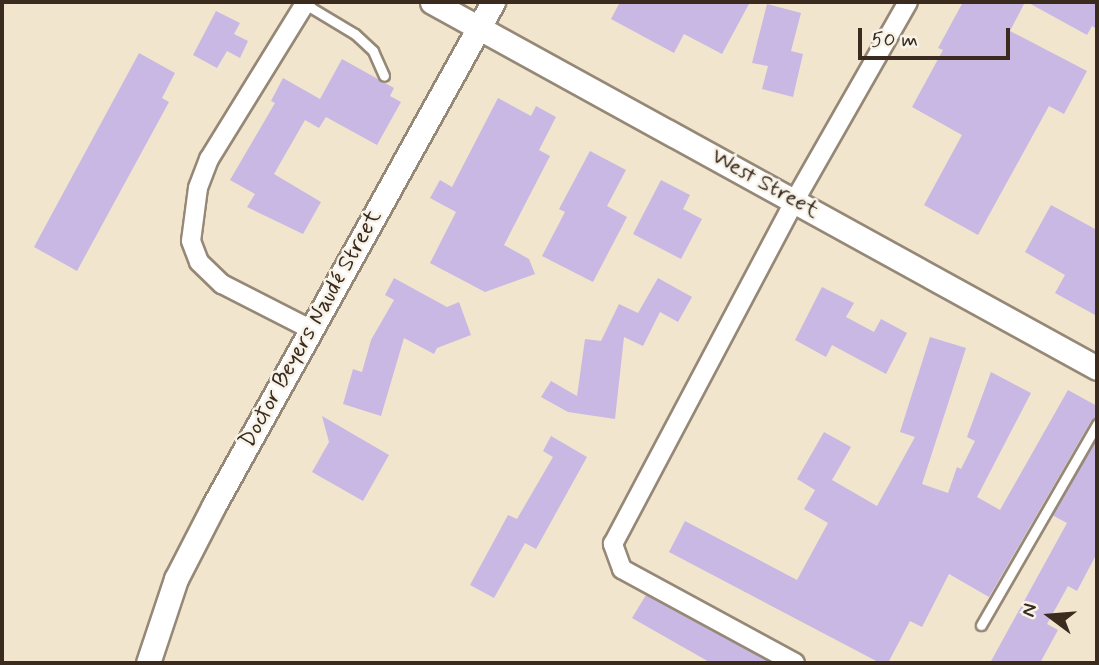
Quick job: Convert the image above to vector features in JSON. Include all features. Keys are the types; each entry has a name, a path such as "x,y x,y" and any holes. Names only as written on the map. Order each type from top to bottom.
{"street":[{"name":"West Street","path":"432,2 1097,368"},
{"name":"Doctor Beyers Naudé Street","path":"148,663 176,579 310,329 492,2"},
{"path":"795,663 622,569 612,552 623,523 794,200 908,2"},
{"path":"306,3 209,159 198,188 191,241 199,262 222,284 310,329"}],"lane":[{"path":"306,3 355,34 373,51 384,76"},
{"path":"981,625 1097,424"}],"building":[{"path":"620,2 750,2 722,54 684,34 674,53 611,19"},
{"path":"963,2 1025,2 1010,31 1087,71 1064,114 1049,106 978,235 924,205 962,135 912,107 943,50 938,48"},
{"path":"1027,2 1097,2 1097,29 1092,26 1087,35"},
{"path":"767,4 801,13 791,51 803,54 793,97 762,89 768,66 752,63"},
{"path":"216,11 240,23 234,34 248,41 240,58 227,51 217,68 193,55"},
{"path":"139,53 175,73 162,98 169,102 77,271 34,247"},
{"path":"342,59 394,88 390,96 401,102 377,145 326,117 319,128 305,120 274,174 321,202 303,234 247,207 255,194 230,180 275,103 271,101 283,78 320,99"},
{"path":"498,98 531,116 536,106 556,117 539,150 550,156 504,245 529,259 535,274 485,292 430,263 456,212 430,198 440,180 452,187"},
{"path":"590,151 626,170 607,206 627,217 593,282 542,256 565,212 559,209"},
{"path":"661,180 690,195 683,209 702,219 681,259 633,234"},
{"path":"1051,205 1097,230 1097,316 1055,293 1065,275 1025,252"},
{"path":"394,278 447,307 459,302 471,335 437,348 434,354 404,338 381,416 343,404 353,369 362,372 371,340 394,300 385,295"},
{"path":"658,278 692,297 678,322 660,312 643,346 624,337 615,419 568,412 541,397 551,381 577,396 585,339 601,341 619,304 638,313"},
{"path":"822,287 854,303 846,317 874,332 881,319 907,333 886,374 832,345 826,357 795,340"},
{"path":"930,337 966,348 922,484 948,493 957,467 961,469 975,441 967,437 991,372 1031,393 977,497 1000,510 1068,390 1097,406 1097,417 1091,421 989,597 949,574 922,627 910,621 888,663 880,663 669,552 685,521 797,580 828,523 804,509 815,490 797,479 824,432 851,447 832,480 877,506 915,437 900,432"},
{"path":"322,416 389,455 363,501 312,472 329,442"},
{"path":"551,436 587,457 536,549 525,543 494,598 470,585 508,515 517,519 553,457 543,451"},
{"path":"1097,438 1097,553 1077,591 1068,586 1047,624 1058,630 1040,663 990,663 1067,523 1052,515"},
{"path":"646,595 772,663 711,663 632,618"}]}
